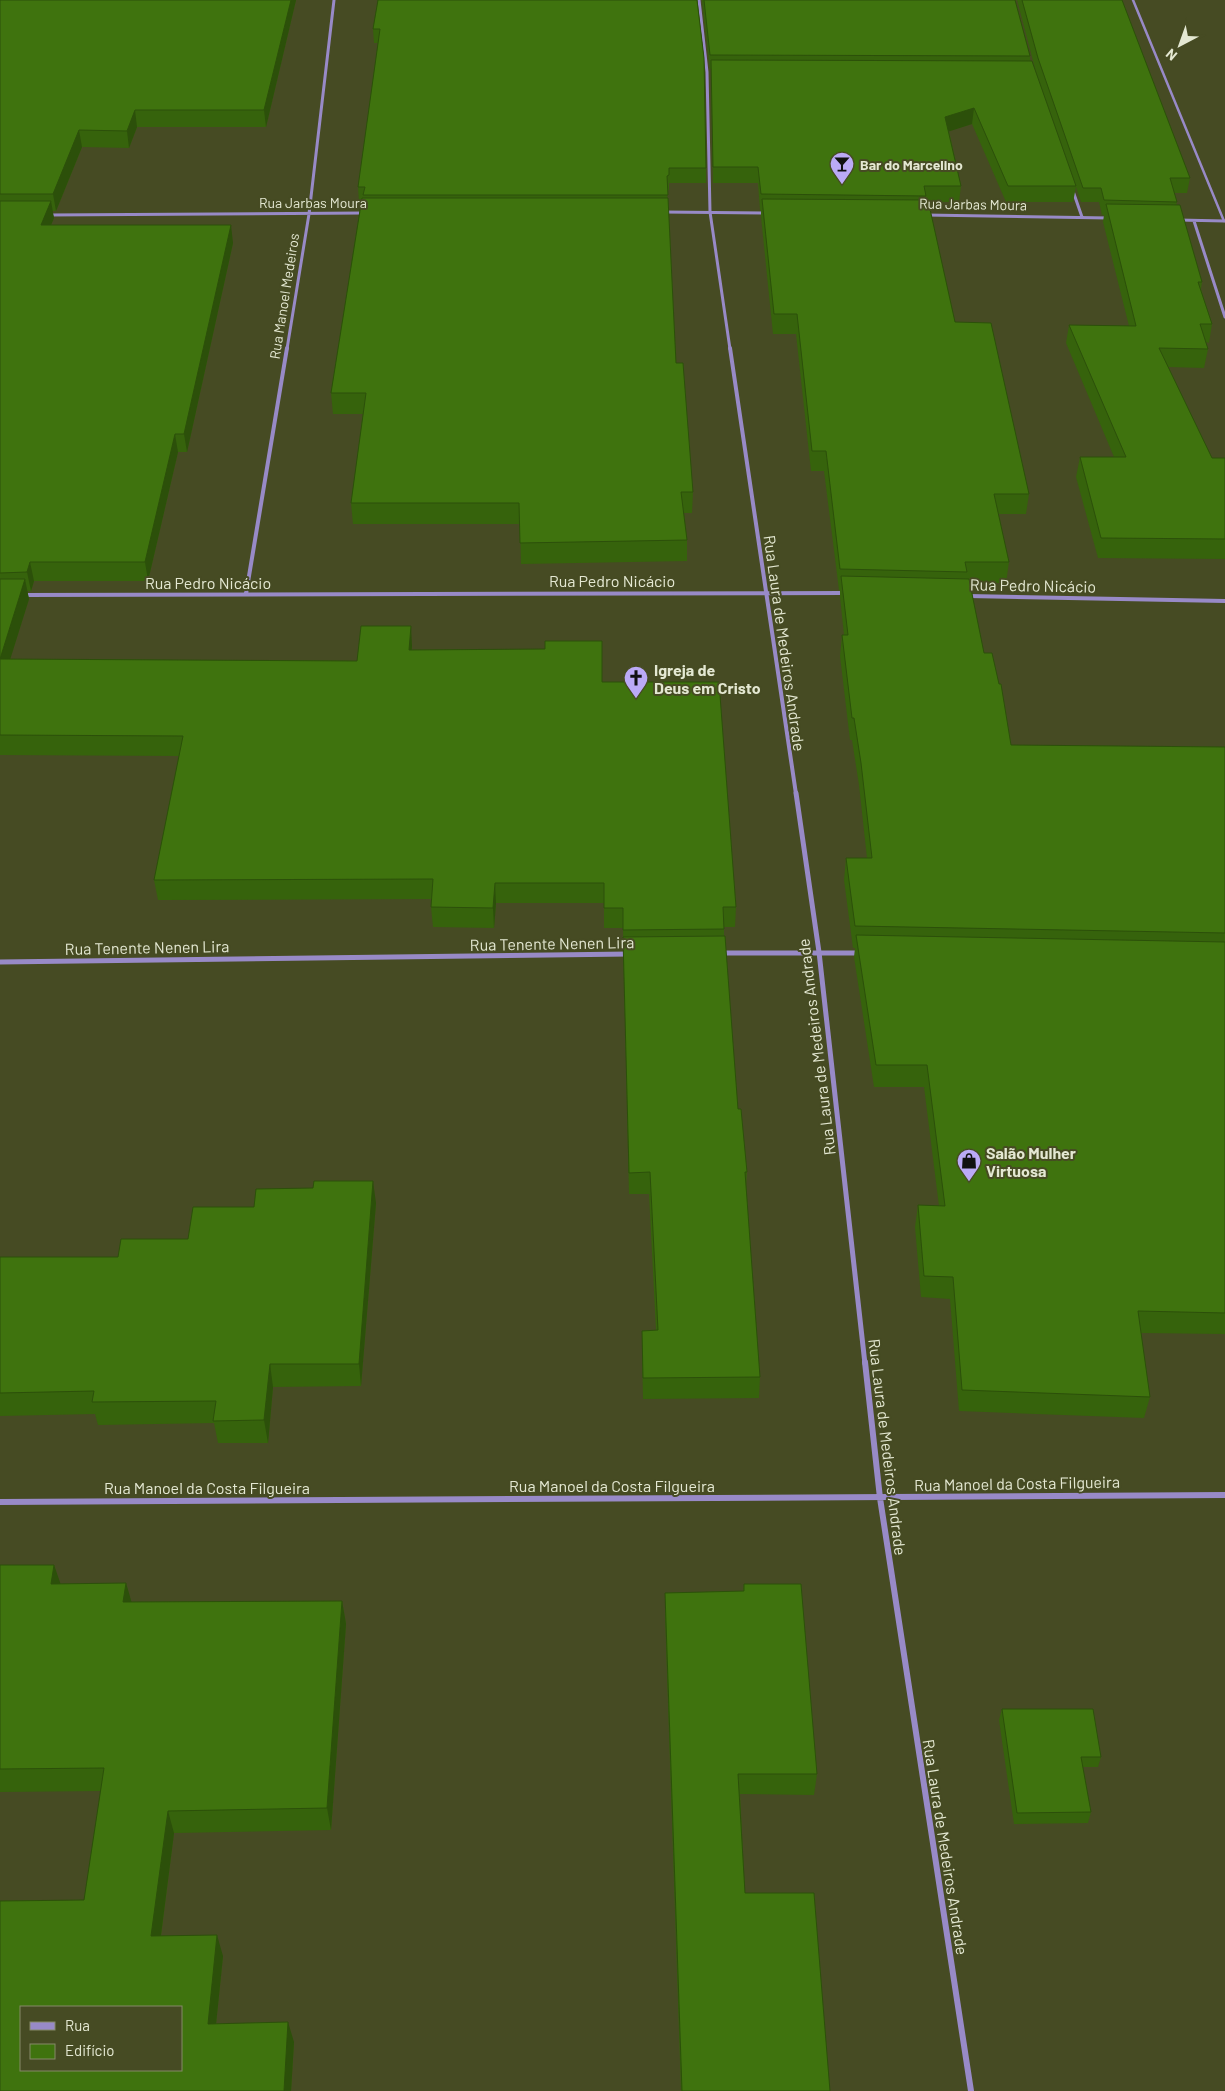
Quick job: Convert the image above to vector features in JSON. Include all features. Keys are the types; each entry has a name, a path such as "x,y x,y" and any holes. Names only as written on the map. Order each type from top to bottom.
{"street":[{"name":"Rua Manoel Medeiros","path":"246,594 309,214 334,0"},
{"name":"Rua Laura de Medeiros Andrade","path":"699,0 707,72 710,212 819,952 880,1498 971,2091"},
{"path":"1072,190 1082,217"},
{"path":"661,212 768,213"},
{"name":"Rua Jarbas Moura","path":"40,215 368,213"},
{"name":"Rua Jarbas Moura","path":"915,215 1110,218"},
{"path":"1176,220 1224,221"},
{"path":"1194,220 1225,317"},
{"name":"Rua Pedro Nicácio","path":"20,595 765,592 853,594"},
{"name":"Rua Pedro Nicácio","path":"961,596 1225,601"},
{"path":"719,953 868,953"},
{"name":"Rua Tenente Nenen Lira","path":"0,962 639,954"},
{"name":"Rua Manoel da Costa Filgueira","path":"0,1502 1225,1495"}],"lane":[{"path":"1133,0 1224,221"}],"building":[{"path":"0,0 291,0 264,110 135,110 127,131 79,130 53,194 0,194"},
{"path":"378,0 697,0 704,58 706,168 669,168 669,175 667,176 668,195 363,195 365,187 358,187 380,29 373,29"},
{"path":"704,0 1015,0 1030,56 710,55"},
{"path":"1022,0 1122,0 1190,178 1170,178 1177,202 1104,200 1101,188 1083,188 1038,58"},
{"path":"711,60 1032,61 1076,186 1008,186 974,108 945,117 961,186 924,186 926,196 761,194 758,167 713,167"},
{"path":"362,198 668,198 676,363 683,363 693,492 681,492 687,540 520,543 519,503 351,503 366,393 331,393"},
{"path":"762,199 928,200 955,322 991,323 1029,494 994,494 1009,562 965,562 967,572 840,569 826,451 812,451 797,314 774,314"},
{"path":"0,201 51,201 41,225 231,225 184,434 175,434 145,562 30,562 27,572 0,573"},
{"path":"1106,204 1180,205 1202,282 1198,282 1212,324 1200,324 1208,349 1159,348 1212,458 1225,458 1225,539 1101,538 1080,457 1126,457 1069,325 1136,326"},
{"path":"841,576 969,579 984,653 992,653 999,684 1001,684 1011,745 1225,747 1225,933 855,926 846,858 872,858 861,763 854,718 852,718 842,635 848,635"},
{"path":"0,579 25,579 0,659"},
{"path":"361,626 411,626 409,650 545,649 545,641 602,641 602,682 719,682 736,907 723,907 724,929 623,930 623,908 604,908 604,883 495,883 493,908 431,907 433,879 154,880 183,736 0,735 0,659 357,661"},
{"path":"856,935 1225,942 1225,1313 1138,1311 1150,1397 962,1390 953,1277 924,1276 918,1205 945,1206 927,1065 876,1065"},
{"path":"725,936 738,1109 741,1109 747,1172 745,1172 760,1377 643,1378 642,1331 658,1330 650,1172 629,1173 623,937"},
{"path":"314,1181 373,1181 359,1364 270,1364 264,1420 213,1421 216,1401 92,1402 94,1391 0,1393 0,1257 118,1257 121,1239 188,1239 193,1207 254,1207 256,1189 313,1188"},
{"path":"0,1565 54,1565 51,1584 126,1583 123,1602 342,1601 327,1808 168,1811 151,1936 217,1935 208,2024 288,2022 284,2091 0,2091 0,1901 84,1900 104,1768 0,1769"},
{"path":"744,1584 801,1584 817,1774 738,1774 745,1893 814,1893 830,2091 682,2091 665,1593 744,1591"},
{"path":"1002,1709 1093,1709 1101,1757 1081,1757 1091,1812 1017,1813"}],"place":[{"name":"Bar do Marcelino","path":"842,185"},
{"name":"Igreja de Deus em Cristo","path":"636,699"},
{"name":"Salão Mulher Virtuosa","path":"969,1182"}]}
